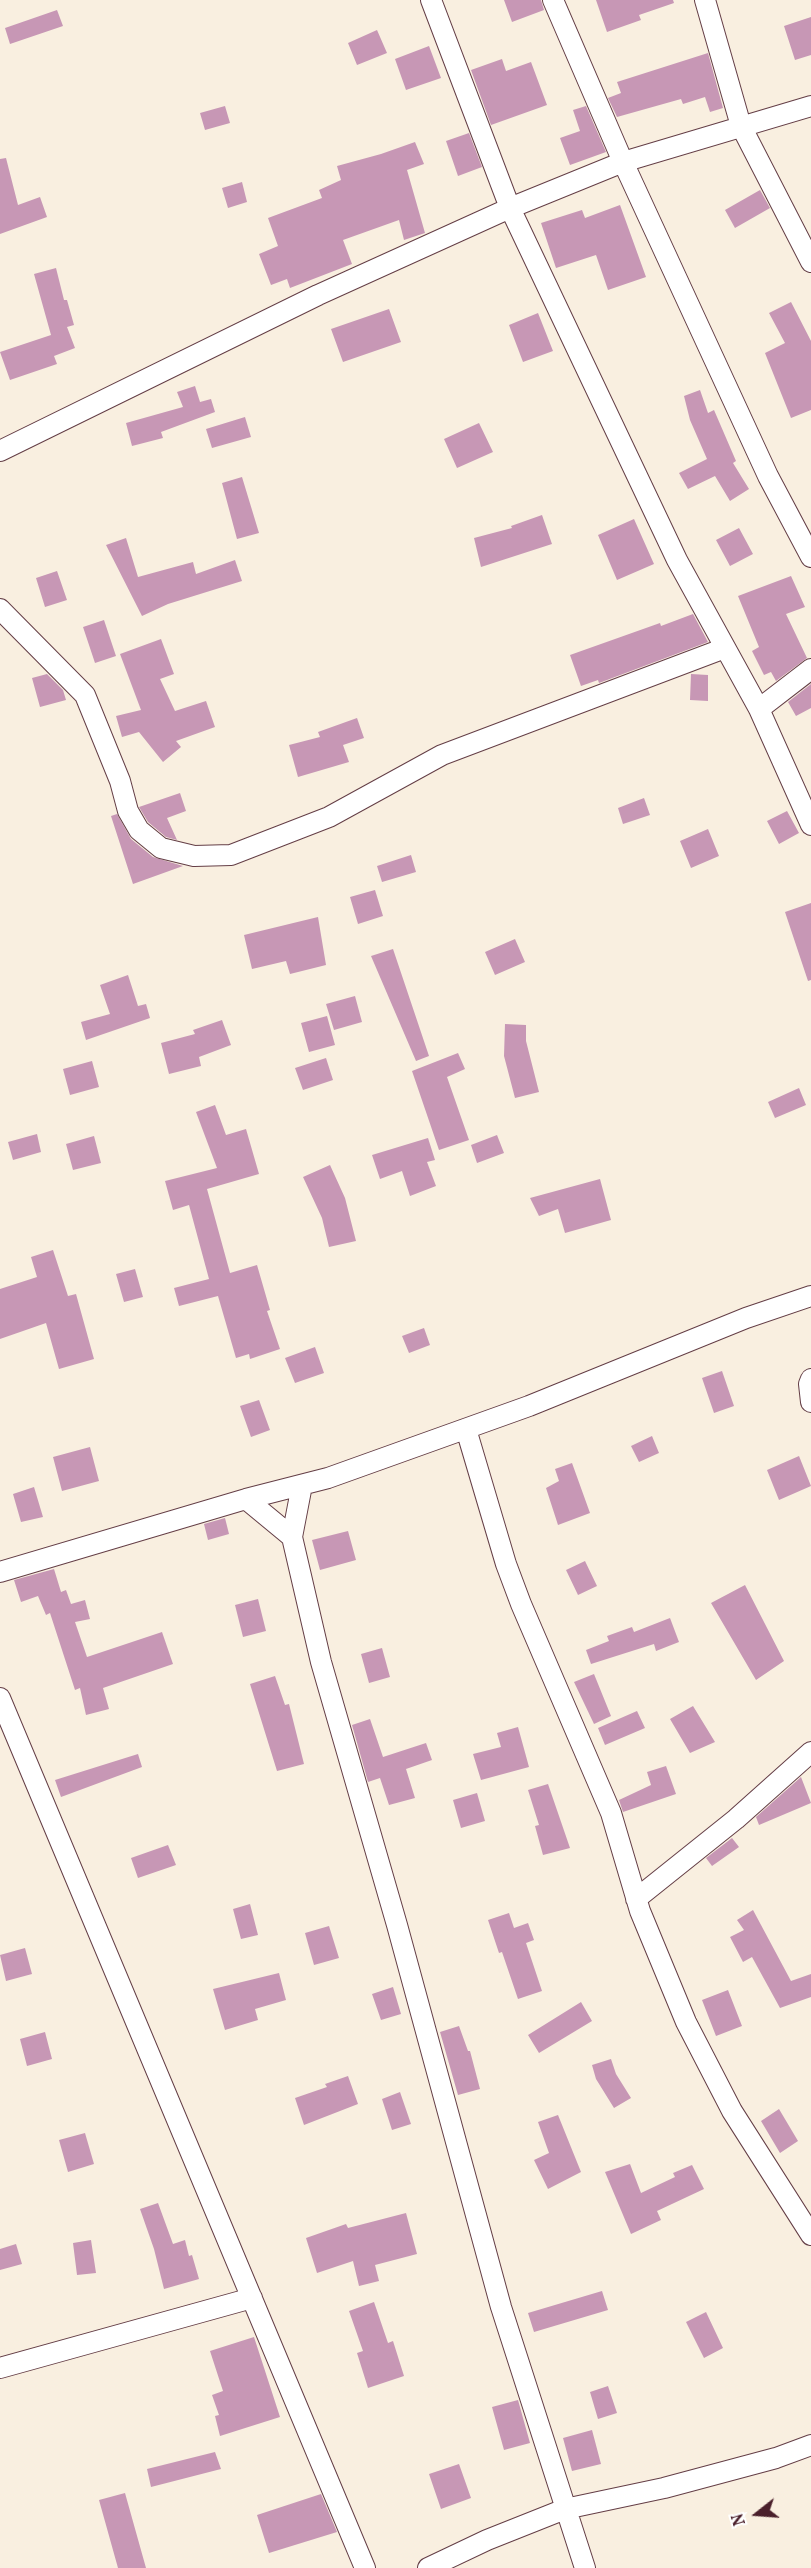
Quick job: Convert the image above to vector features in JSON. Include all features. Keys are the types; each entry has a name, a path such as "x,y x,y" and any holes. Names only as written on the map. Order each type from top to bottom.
{"street":[{"path":"431,0 510,208 677,560 759,709 811,825"},
{"path":"554,0 623,162 768,476 811,557"},
{"path":"705,0 741,126 811,262"},
{"path":"0,451 318,295 510,208 623,162 811,106"},
{"path":"0,609 85,695 120,781 128,811 139,830 161,848 194,856 231,855 329,818 442,755 725,648"},
{"path":"759,709 811,669"},
{"path":"0,1572 246,1499 328,1478 529,1406 746,1318 811,1296"},
{"path":"811,1379 809,1384 811,1402"},
{"path":"465,1429 506,1564 525,1614 611,1813 636,1899 686,2022 717,2086 811,2235"},
{"path":"302,1485 292,1537 321,1662 397,1924 501,2307 585,2568"},
{"path":"246,1499 292,1537"},
{"path":"0,1698 365,2568"},
{"path":"636,1899 736,1819 811,1752"},
{"path":"0,2368 252,2298"},
{"path":"428,2568 487,2540 565,2510 686,2482 776,2458 811,2445"}],"building":[{"path":"504,0 541,0 544,10 512,22"},
{"path":"596,0 673,0 674,3 639,15 641,20 607,32"},
{"path":"57,10 63,26 10,44 5,28"},
{"path":"811,17 811,55 795,60 784,26"},
{"path":"377,30 387,53 357,65 348,43"},
{"path":"429,46 441,78 406,90 395,59"},
{"path":"708,53 723,108 710,112 705,97 683,104 681,99 617,117 608,98 621,93 617,82"},
{"path":"502,59 506,71 531,62 547,105 491,125 471,70"},
{"path":"225,106 230,123 205,130 200,113"},
{"path":"586,106 606,152 570,165 560,138 580,131 573,110"},
{"path":"469,133 482,167 458,176 446,141"},
{"path":"415,142 424,164 407,170 425,233 404,240 399,220 343,240 352,264 290,288 287,279 271,285 259,254 278,246 268,218 322,198 319,190 341,180 337,166"},
{"path":"6,158 18,205 40,197 47,217 0,234 0,159"},
{"path":"242,182 247,202 228,208 222,188"},
{"path":"760,190 770,208 735,228 725,210"},
{"path":"620,205 646,277 608,290 596,255 556,268 541,223 582,210 585,218"},
{"path":"56,268 64,300 67,300 74,325 67,327 75,348 54,356 57,364 10,380 0,352 51,335 34,274"},
{"path":"791,302 811,341 811,410 791,418 765,353 785,343 769,313"},
{"path":"389,309 401,342 343,362 331,329"},
{"path":"538,313 553,351 523,362 509,325"},
{"path":"195,386 200,402 211,399 215,412 161,432 163,438 132,446 126,423 183,407 177,392"},
{"path":"700,390 708,413 714,410 736,461 733,463 749,489 730,501 715,476 688,489 679,473 707,459 690,420 684,396"},
{"path":"245,417 251,437 212,448 206,429"},
{"path":"479,423 493,452 457,468 444,439"},
{"path":"242,477 259,533 237,539 222,483"},
{"path":"542,515 552,544 481,567 474,538 512,528 511,526"},
{"path":"634,519 654,564 617,580 598,535"},
{"path":"739,528 753,554 730,566 716,540"},
{"path":"126,538 138,577 193,562 196,574 235,560 242,581 168,604 142,616 106,545"},
{"path":"57,571 67,600 45,607 36,578"},
{"path":"791,576 805,607 786,614 807,658 776,681 771,672 764,675 752,651 759,647 738,596"},
{"path":"693,614 708,642 599,683 598,680 581,686 570,655 660,623 661,626"},
{"path":"104,620 116,656 95,663 83,627"},
{"path":"161,639 174,674 160,679 175,711 206,701 215,727 176,741 181,747 163,762 139,732 122,737 116,716 141,710 120,654"},
{"path":"47,674 63,690 66,700 40,707 32,678"},
{"path":"691,674 708,675 708,701 690,700"},
{"path":"811,684 811,708 796,716 788,702"},
{"path":"357,718 364,738 343,745 349,762 298,777 289,745 320,737 318,732"},
{"path":"180,793 186,811 167,818 177,840 166,837 148,822 139,807"},
{"path":"644,798 650,815 623,824 618,808"},
{"path":"787,811 799,833 779,844 767,821"},
{"path":"117,814 131,839 153,857 183,866 133,884 111,816"},
{"path":"708,829 719,856 691,868 680,841"},
{"path":"411,855 416,872 382,882 377,866"},
{"path":"375,890 383,916 358,924 350,897"},
{"path":"811,903 811,980 808,981 785,912"},
{"path":"318,917 326,965 290,974 286,961 252,969 244,935"},
{"path":"515,939 525,962 495,975 485,952"},
{"path":"393,949 429,1056 416,1061 371,956"},
{"path":"128,975 138,1006 146,1004 150,1018 86,1040 81,1022 110,1014 100,985"},
{"path":"355,996 362,1022 334,1030 326,1004"},
{"path":"327,1016 335,1045 309,1052 301,1023"},
{"path":"222,1020 231,1045 199,1057 201,1066 169,1074 161,1043 195,1034 193,1030"},
{"path":"505,1024 526,1025 526,1041 539,1092 515,1098 504,1056"},
{"path":"458,1053 465,1069 447,1077 469,1140 439,1150 412,1071"},
{"path":"326,1058 333,1080 303,1090 295,1068"},
{"path":"92,1061 99,1087 70,1095 63,1069"},
{"path":"799,1088 806,1105 775,1118 768,1102"},
{"path":"215,1105 226,1135 246,1129 259,1174 207,1189 230,1273 257,1265 270,1310 267,1311 280,1349 250,1359 249,1354 236,1358 218,1296 179,1306 174,1288 209,1279 189,1205 173,1210 165,1181 217,1168 196,1112"},
{"path":"37,1134 41,1152 13,1160 8,1142"},
{"path":"497,1135 504,1153 477,1163 471,1145"},
{"path":"94,1136 101,1163 73,1170 66,1144"},
{"path":"428,1138 435,1160 427,1162 436,1186 410,1196 402,1171 380,1179 372,1155"},
{"path":"330,1165 345,1198 356,1241 329,1247 322,1218 303,1177"},
{"path":"600,1179 611,1220 565,1233 558,1209 539,1216 530,1198"},
{"path":"53,1250 68,1296 76,1294 94,1359 59,1369 46,1323 0,1339 0,1289 37,1277 31,1257"},
{"path":"135,1269 143,1297 124,1302 116,1274"},
{"path":"424,1328 430,1345 409,1353 402,1336"},
{"path":"315,1347 324,1373 295,1383 285,1358"},
{"path":"722,1371 734,1406 714,1413 702,1378"},
{"path":"259,1400 270,1430 251,1437 240,1406"},
{"path":"652,1436 659,1453 639,1462 631,1446"},
{"path":"90,1447 99,1481 62,1491 53,1457"},
{"path":"799,1456 811,1486 779,1500 767,1470"},
{"path":"572,1463 590,1513 558,1525 546,1488 559,1481 555,1469"},
{"path":"34,1487 43,1517 21,1522 13,1494"},
{"path":"225,1518 229,1534 208,1540 204,1524"},
{"path":"348,1531 356,1560 320,1570 312,1540"},
{"path":"585,1561 597,1586 578,1595 566,1570"},
{"path":"54,1569 61,1592 66,1590 71,1604 85,1600 90,1619 75,1622 87,1657 162,1632 173,1664 103,1688 109,1709 86,1715 80,1688 75,1690 50,1613 46,1615 38,1596 21,1602 14,1580"},
{"path":"745,1585 784,1661 756,1680 711,1603"},
{"path":"258,1599 266,1631 243,1637 235,1605"},
{"path":"670,1618 679,1642 656,1651 654,1644 591,1664 586,1650 609,1641 607,1636 632,1627 634,1632"},
{"path":"382,1648 390,1677 369,1683 361,1654"},
{"path":"594,1674 611,1716 594,1724 574,1682"},
{"path":"275,1676 285,1705 289,1704 304,1764 277,1771 250,1684"},
{"path":"693,1706 715,1742 690,1753 670,1719"},
{"path":"637,1711 645,1728 605,1745 598,1728"},
{"path":"370,1719 383,1757 426,1743 432,1760 406,1769 415,1798 389,1805 380,1778 368,1782 352,1725"},
{"path":"518,1727 529,1767 481,1780 473,1754 501,1747 497,1733"},
{"path":"138,1754 142,1767 61,1797 55,1780"},
{"path":"666,1766 676,1794 623,1812 619,1800 651,1785 647,1772"},
{"path":"801,1777 811,1803 759,1825 756,1817"},
{"path":"548,1784 570,1848 543,1855 535,1826 539,1825 528,1790"},
{"path":"477,1793 485,1821 461,1828 453,1800"},
{"path":"732,1838 739,1847 712,1866 706,1858"},
{"path":"168,1845 176,1865 138,1878 131,1858"},
{"path":"250,1904 258,1935 241,1939 233,1909"},
{"path":"753,1910 791,1981 811,1974 811,1997 780,2008 752,1957 743,1962 730,1937 744,1930 737,1920"},
{"path":"509,1913 514,1928 528,1923 534,1940 526,1943 542,1991 518,1999 488,1920"},
{"path":"329,1926 339,1958 314,1965 305,1933"},
{"path":"25,1948 32,1974 6,1981 0,1955"},
{"path":"279,1973 286,2000 255,2009 258,2020 225,2030 213,1989"},
{"path":"393,1987 401,2014 381,2020 372,1994"},
{"path":"728,1990 742,2026 716,2036 702,2000"},
{"path":"581,2002 592,2021 539,2053 528,2035"},
{"path":"459,2026 468,2051 470,2051 480,2089 458,2095 440,2032"},
{"path":"45,2032 52,2059 27,2066 20,2039"},
{"path":"611,2059 616,2074 631,2098 614,2108 596,2079 592,2065"},
{"path":"348,2076 358,2104 304,2125 295,2098 327,2087 325,2084"},
{"path":"400,2092 411,2124 392,2130 382,2099"},
{"path":"779,2109 798,2141 780,2153 761,2121"},
{"path":"558,2115 581,2172 548,2189 534,2160 549,2153 538,2122"},
{"path":"85,2133 94,2164 68,2172 59,2140"},
{"path":"630,2164 641,2193 675,2177 673,2173 692,2165 704,2189 657,2211 661,2220 631,2234 605,2172"},
{"path":"158,2203 173,2244 185,2240 199,2279 164,2289 154,2249 140,2209"},
{"path":"406,2213 417,2254 375,2265 379,2281 359,2286 353,2261 317,2273 306,2238 346,2224 348,2228"},
{"path":"91,2240 96,2273 77,2275 73,2243"},
{"path":"16,2244 22,2264 0,2270 0,2249"},
{"path":"602,2291 608,2310 534,2332 528,2313"},
{"path":"374,2302 388,2343 393,2341 404,2376 368,2388 357,2353 363,2351 349,2311"},
{"path":"706,2312 723,2348 704,2358 686,2322"},
{"path":"254,2337 280,2417 220,2436 215,2416 219,2415 212,2395 223,2391 210,2351"},
{"path":"608,2386 617,2413 598,2419 590,2392"},
{"path":"518,2400 530,2443 504,2450 492,2407"},
{"path":"592,2430 601,2464 572,2471 563,2438"},
{"path":"215,2452 221,2469 151,2487 147,2469"},
{"path":"459,2464 471,2498 441,2509 429,2474"},
{"path":"125,2493 146,2568 118,2568 99,2500"},
{"path":"321,2494 337,2532 269,2553 257,2515"}]}
